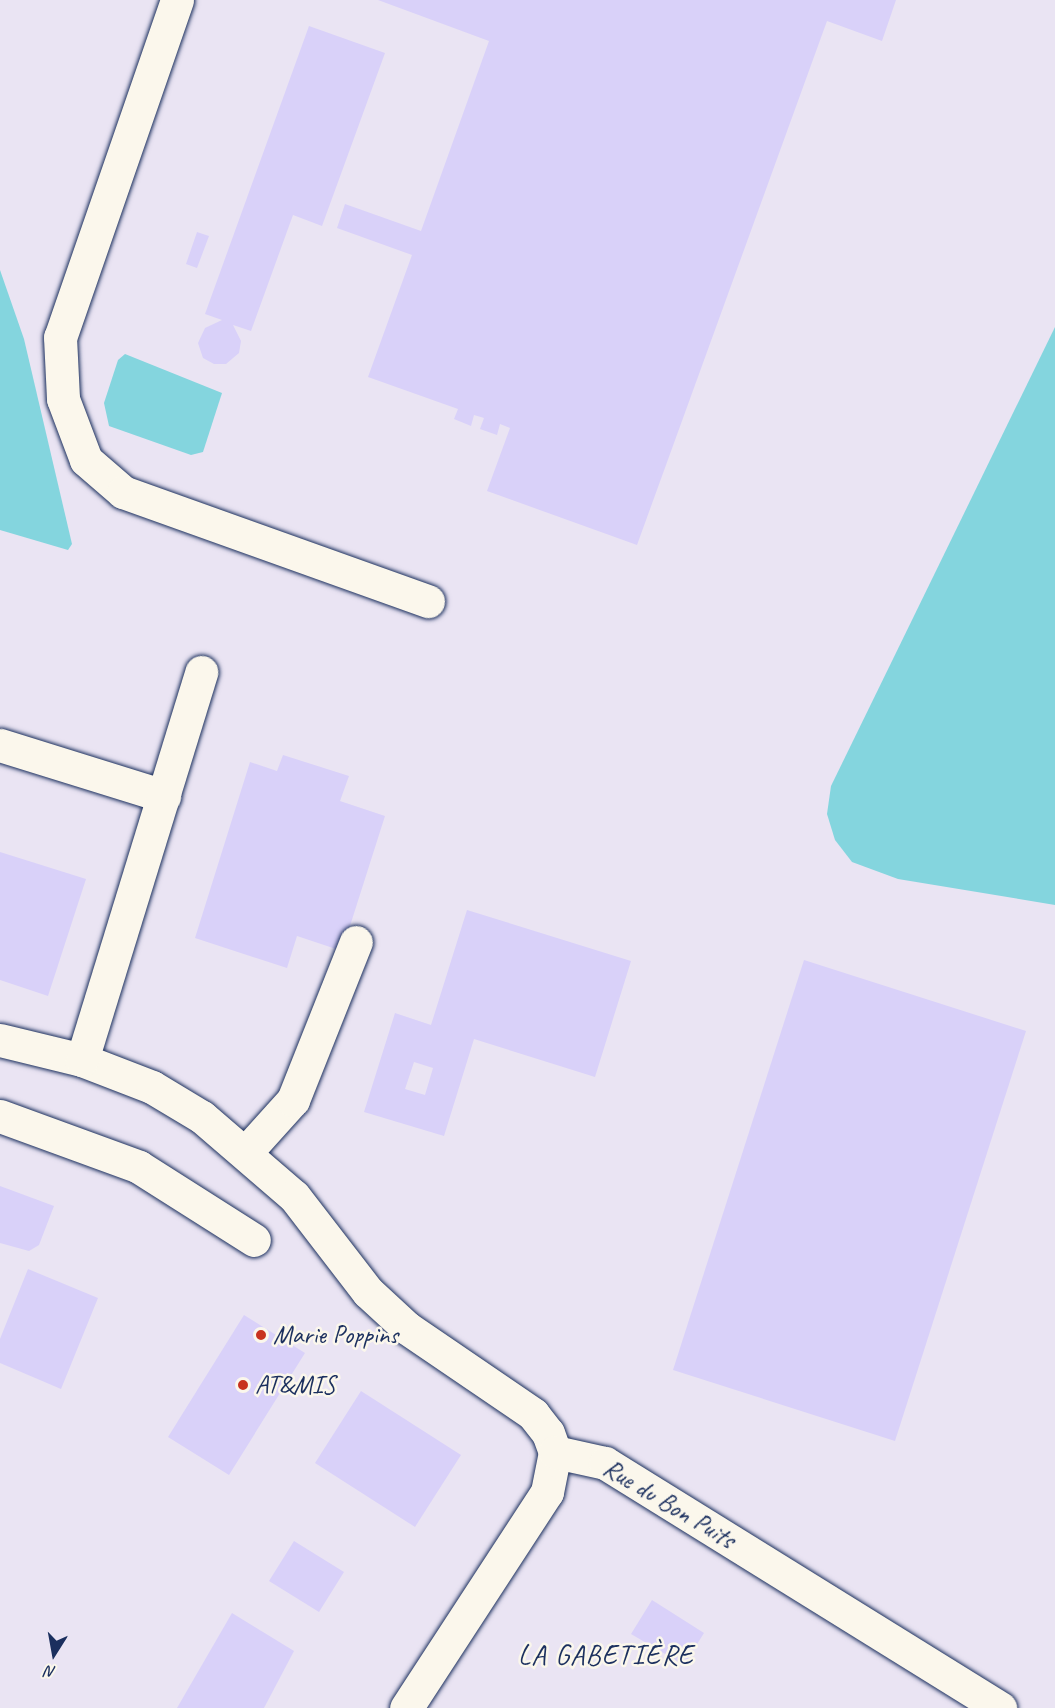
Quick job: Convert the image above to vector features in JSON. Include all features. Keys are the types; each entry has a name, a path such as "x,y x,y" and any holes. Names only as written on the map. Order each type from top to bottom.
{"street":[{"path":"177,0 60,337 63,399 86,460 123,492 428,601"},
{"path":"82,1060 201,672"},
{"path":"0,745 164,796"},
{"path":"247,1151 293,1100 356,942"},
{"path":"0,1040 82,1060 152,1087 247,1151 294,1196 368,1292 407,1328 533,1414 555,1452 547,1492 406,1708"},
{"path":"0,1116 139,1167 254,1240"},
{"name":"Rue du Bon Puits","path":"555,1452 604,1463 1000,1708"}],"shaded area":[{"path":"0,0 1055,0 1055,1708 0,1708"}],"water":[{"path":"0,270 24,339 72,544 68,550 0,530"},
{"path":"1055,327 1055,905 898,879 852,862 835,840 827,814 831,786"},
{"path":"125,354 222,393 203,452 191,455 109,426 104,403 118,360"}],"building":[{"path":"378,0 896,0 882,41 827,21 637,545 487,491 510,428 500,424 497,435 480,429 484,418 474,415 471,426 454,419 458,409 368,377 412,255 337,228 345,204 421,231 489,41"},
{"path":"309,26 385,53 322,226 293,215 251,331 233,325 241,341 239,353 226,364 214,364 203,358 198,343 205,328 222,320 205,314"},
{"path":"197,232 209,236 197,268 186,264"},
{"path":"283,755 349,776 340,801 385,816 342,951 297,936 287,968 195,938 250,762 277,771"},
{"path":"0,852 86,879 48,996 0,980"},
{"path":"467,910 631,961 595,1077 474,1039 444,1136 364,1112 395,1013 431,1025","holes":["414,1062 433,1068 425,1095 405,1089"]},
{"path":"804,960 1026,1031 895,1441 673,1370"},
{"path":"0,1186 54,1206 39,1245 29,1251 0,1243"},
{"path":"28,1269 98,1298 61,1389 0,1363 0,1339"},
{"name":"AT&MIS","path":"244,1315 305,1353 229,1475 168,1437"},
{"path":"361,1391 461,1455 415,1527 315,1463"},
{"path":"294,1541 344,1572 319,1612 269,1581"},
{"path":"652,1600 704,1633 684,1665 631,1634"},
{"path":"232,1613 294,1651 264,1708 177,1708"}],"place":[{"name":"Marie Poppins","path":"261,1335"},
{"name":"AT&MIS","path":"243,1385"}],"district":[{"name":"LA GABETIÈRE","path":"606,1655"}]}
